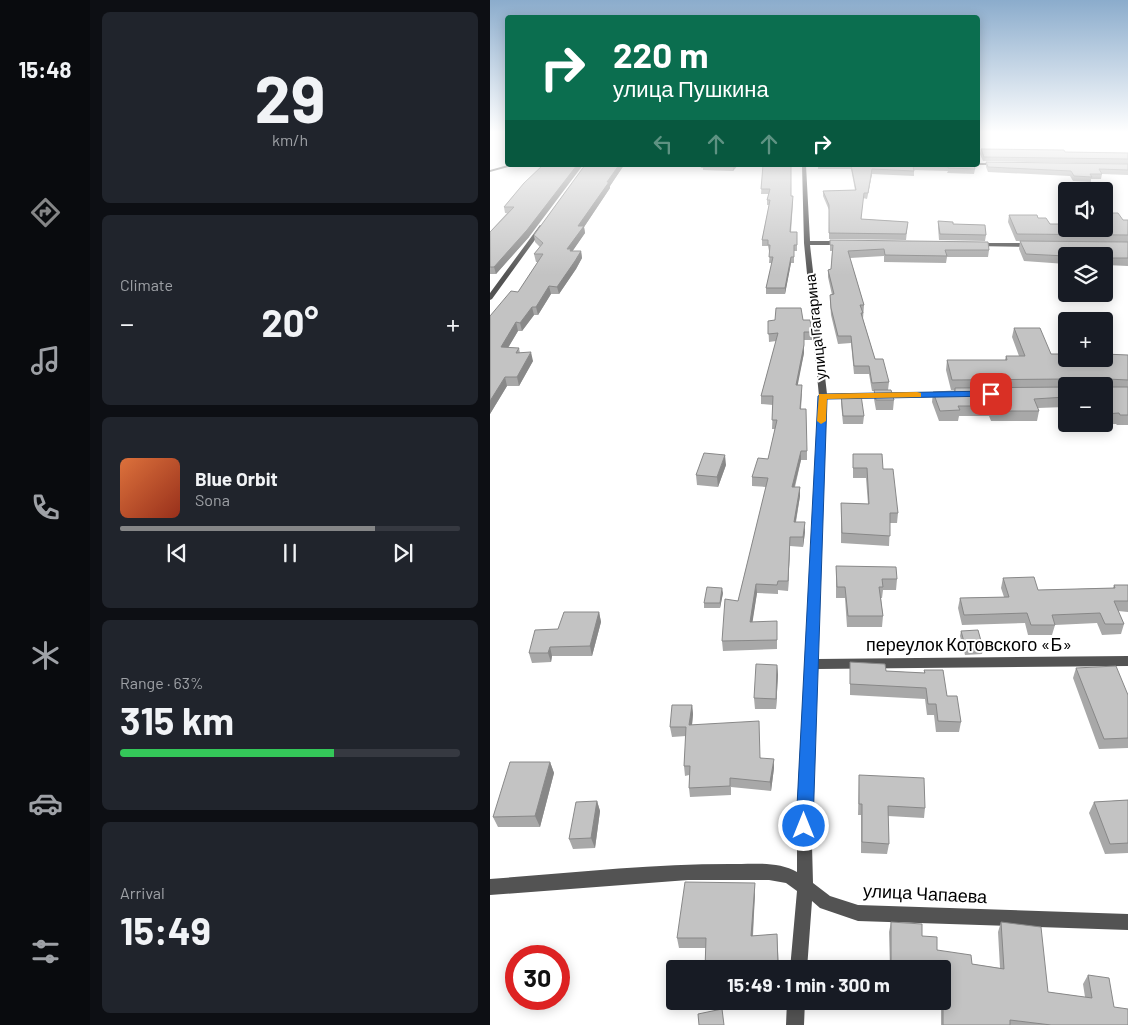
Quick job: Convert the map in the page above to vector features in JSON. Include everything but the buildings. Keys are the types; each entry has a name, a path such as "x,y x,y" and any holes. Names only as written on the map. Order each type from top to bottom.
{"street":[{"name":"улица Гагарина","path":"799,960 805,886 804,806 822,396 807,243 805,179"},
{"path":"490,298 549,217"},
{"path":"807,243 846,244"},
{"path":"972,245 1040,245"},
{"path":"822,396 959,395"},
{"name":"переулок Котовского «Б»","path":"811,664 1128,662"},
{"name":"улица Чапаева","path":"490,887 688,872 769,872 789,876 826,902 858,913 1128,922"},
{"path":"795,1025 796,1010"}],"slow traffic":[{"path":"821,421 822,396 917,395"}],"route":[{"path":"804,826 822,396 991,394"}]}
